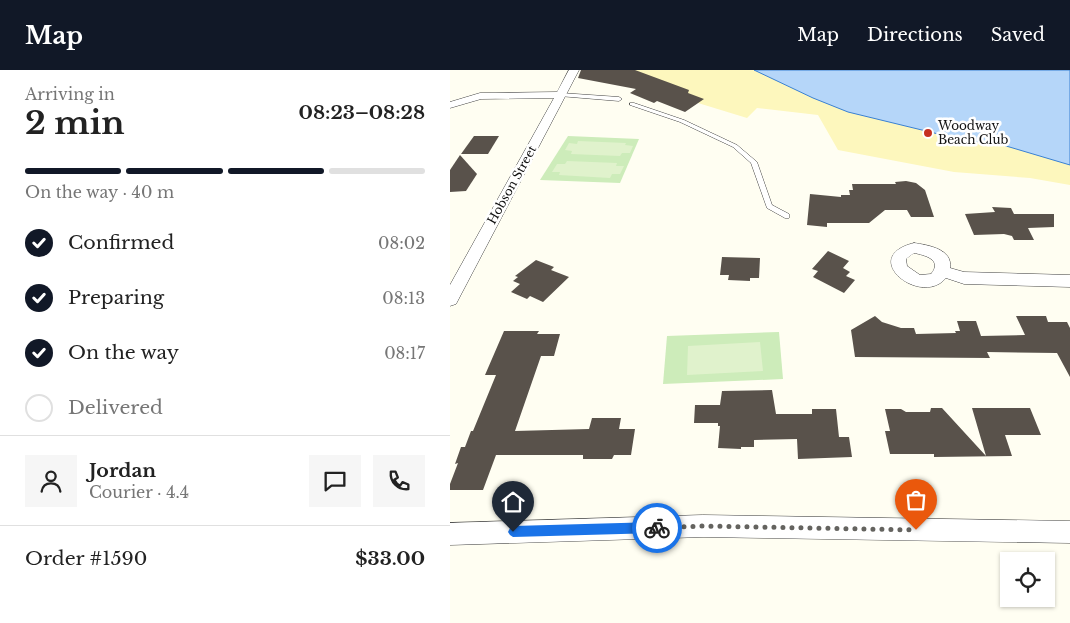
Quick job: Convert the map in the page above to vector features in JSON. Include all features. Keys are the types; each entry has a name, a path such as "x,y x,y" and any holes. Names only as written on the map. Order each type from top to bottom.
{"street":[{"name":"Hobson Street","path":"450,300 574,70"},
{"path":"450,105 480,96 561,95"},
{"path":"944,272 964,278 1070,281"},
{"path":"450,534 703,526 1070,532"}],"lane":[{"path":"561,95 619,99"},
{"path":"632,104 682,121 735,146 754,162 769,206 787,216"}],"green space":[{"path":"568,136 639,139 620,183 540,180"},
{"path":"578,141 626,143 625,145 633,146 630,153 622,153 620,156 571,154 572,151 565,150 569,143 577,144"},
{"path":"567,161 617,163 616,166 624,166 620,174 612,174 610,178 559,175 560,172 552,172 557,164 565,164"},
{"path":"779,332 783,379 663,384 667,336"},
{"path":"760,342 763,371 687,375 688,346"}],"sand":[{"name":"Woodway Beach Club","path":"627,70 829,70 1070,145 1070,185 1030,178 954,172 838,150 818,115 757,108 747,118 698,103"}],"water":[{"path":"754,70 1070,70 1070,165 996,143 967,141 848,112"}],"building":[{"path":"581,70 635,70 689,90 688,93 704,99 685,112 657,101 654,103 630,93 636,89 578,78"},
{"path":"474,136 499,136 488,154 461,154"},
{"path":"460,155 477,174 466,191 450,192 450,170"},
{"path":"906,181 916,183 925,190 934,217 911,217 907,210 885,210 869,223 827,223 827,227 807,225 810,194 841,197 841,195 850,195 849,190 853,190 852,184 896,184 895,182"},
{"path":"992,207 1011,208 1014,214 1054,214 1054,227 1028,228 1034,240 1014,240 1012,236 1004,234 974,235 965,214 995,212"},
{"path":"828,251 849,261 843,268 850,272 846,276 855,280 844,293 813,277 818,271 812,269"},
{"path":"722,257 760,258 759,278 750,278 750,281 728,280 729,275 720,275"},
{"path":"536,260 554,267 551,270 569,277 543,302 530,296 527,299 511,292 520,284 513,281 518,277 515,276"},
{"path":"875,316 882,322 901,328 914,328 916,334 956,333 955,331 960,331 957,321 976,321 981,336 1025,335 1016,316 1046,316 1048,322 1067,322 1070,328 1070,377 1057,353 987,352 990,358 855,357 851,330"},
{"path":"504,331 539,331 537,334 560,334 554,356 541,356 515,431 589,429 592,418 621,418 619,429 635,429 631,455 614,455 612,459 583,459 583,455 496,455 483,490 450,490 450,484 458,463 455,464 461,447 465,447 471,431 473,431 496,375 485,375"},
{"path":"772,390 776,414 812,414 812,409 836,409 839,437 849,437 852,457 798,459 797,439 754,440 754,447 741,447 741,449 718,448 720,426 718,426 718,423 694,423 695,405 720,405 722,391"},
{"path":"931,408 942,408 986,456 972,408 1030,408 1041,435 1005,435 1012,456 934,457 934,454 890,454 885,431 890,431 885,409 901,409 906,412 930,412"}],"way so far":[{"path":"657,528 703,526 916,530"}],"place":[{"name":"Woodway Beach Club","path":"928,133"}],"route":[{"path":"513,532 657,528"}]}
